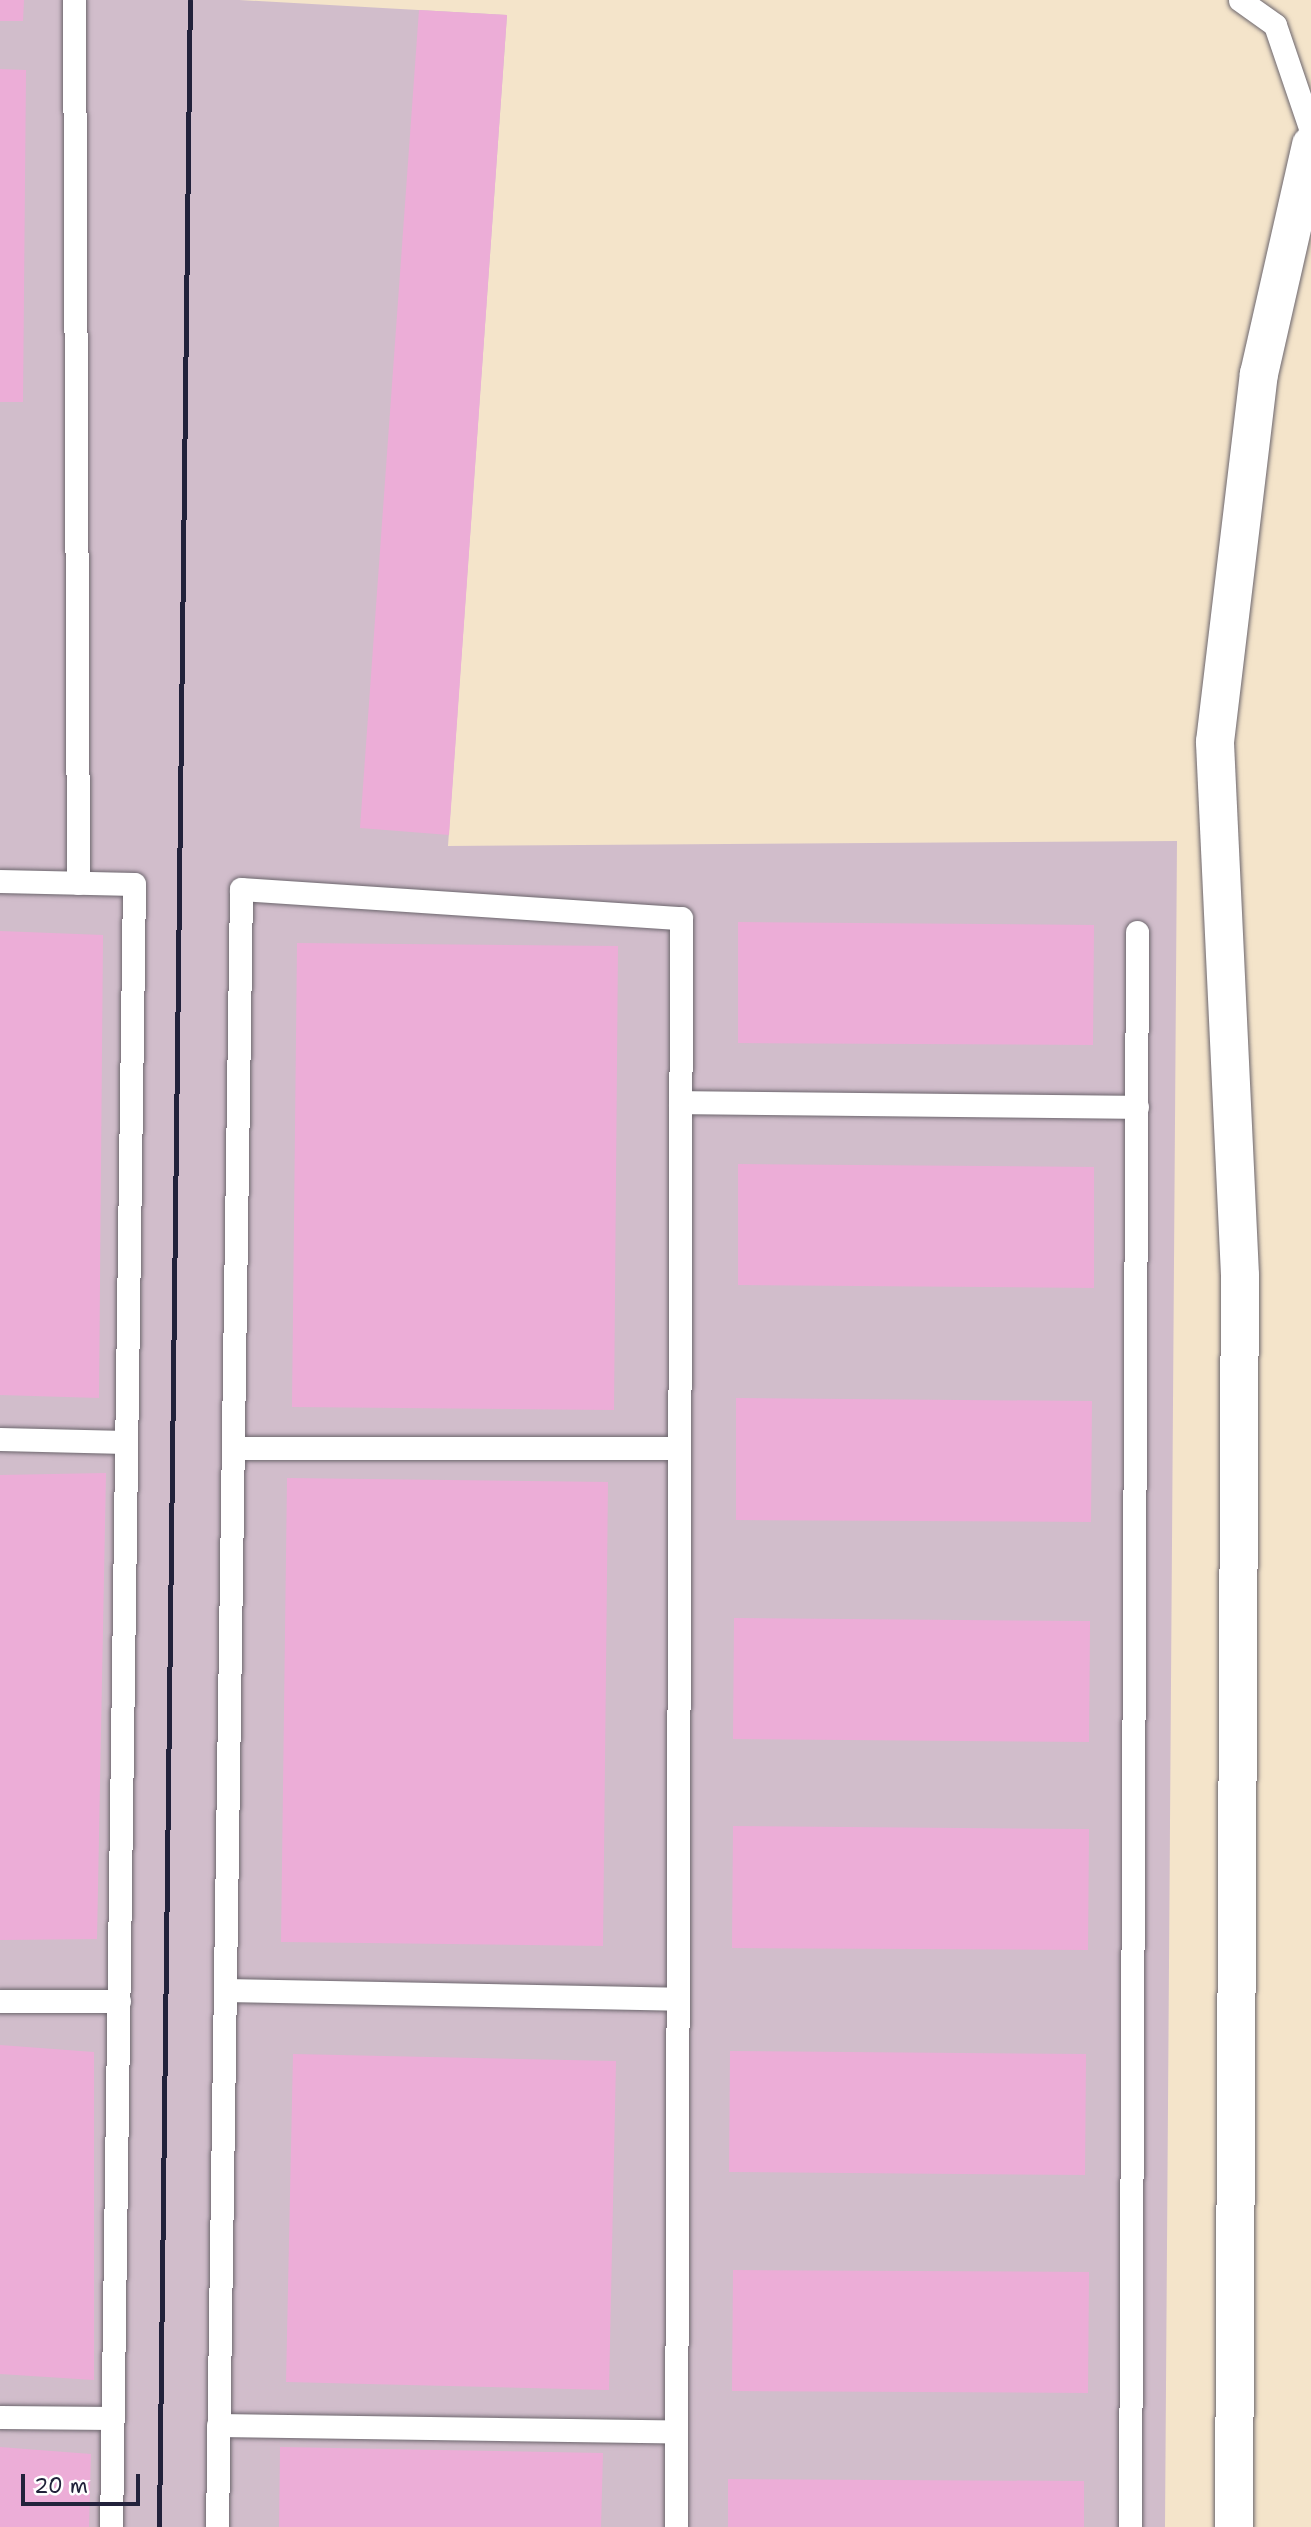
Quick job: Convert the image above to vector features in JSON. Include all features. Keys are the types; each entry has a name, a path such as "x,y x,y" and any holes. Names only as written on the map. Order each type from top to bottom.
{"street":[{"path":"1234,2527 1240,1275 1215,742 1259,374 1311,145"}],"lane":[{"path":"74,0 78,883"},
{"path":"1240,0 1275,25 1311,131"},
{"path":"0,881 134,884 111,2527"},
{"path":"217,2527 241,889 681,918 676,2527"},
{"path":"1130,2527 1137,932"},
{"path":"680,1102 1137,1107"},
{"path":"0,1439 126,1442"},
{"path":"234,1448 679,1448"},
{"path":"225,1990 678,1999"},
{"path":"0,2001 118,2001"},
{"path":"0,2417 113,2418"},
{"path":"218,2425 676,2431"}],"shaded area":[{"path":"0,0 239,0 507,15 448,846 1177,841 1165,2527 0,2527"}],"building":[{"path":"0,0 24,0 23,21 0,21"},
{"path":"419,10 507,15 449,835 360,828"},
{"path":"0,69 26,70 23,402 0,402"},
{"path":"738,922 1094,925 1093,1045 738,1043"},
{"path":"0,931 103,935 99,1398 0,1395"},
{"path":"297,943 618,946 614,1410 292,1407"},
{"path":"738,1164 1094,1167 1094,1288 738,1285"},
{"path":"736,1398 1092,1401 1091,1522 736,1520"},
{"path":"106,1473 97,1939 0,1940 0,1475"},
{"path":"287,1478 608,1482 603,1946 281,1942"},
{"path":"734,1618 1090,1621 1089,1742 733,1739"},
{"path":"733,1826 1089,1829 1088,1950 732,1948"},
{"path":"0,2045 94,2052 94,2380 0,2374"},
{"path":"730,2051 1086,2054 1085,2175 729,2172"},
{"path":"293,2054 616,2061 609,2390 286,2382"},
{"path":"733,2270 1089,2272 1088,2393 732,2391"},
{"path":"0,2447 91,2454 89,2527 0,2527"},
{"path":"280,2447 603,2453 601,2527 279,2527"},
{"path":"728,2479 1084,2481 1084,2527 728,2527"}],"railway":[{"path":"159,2527 190,0"}]}
